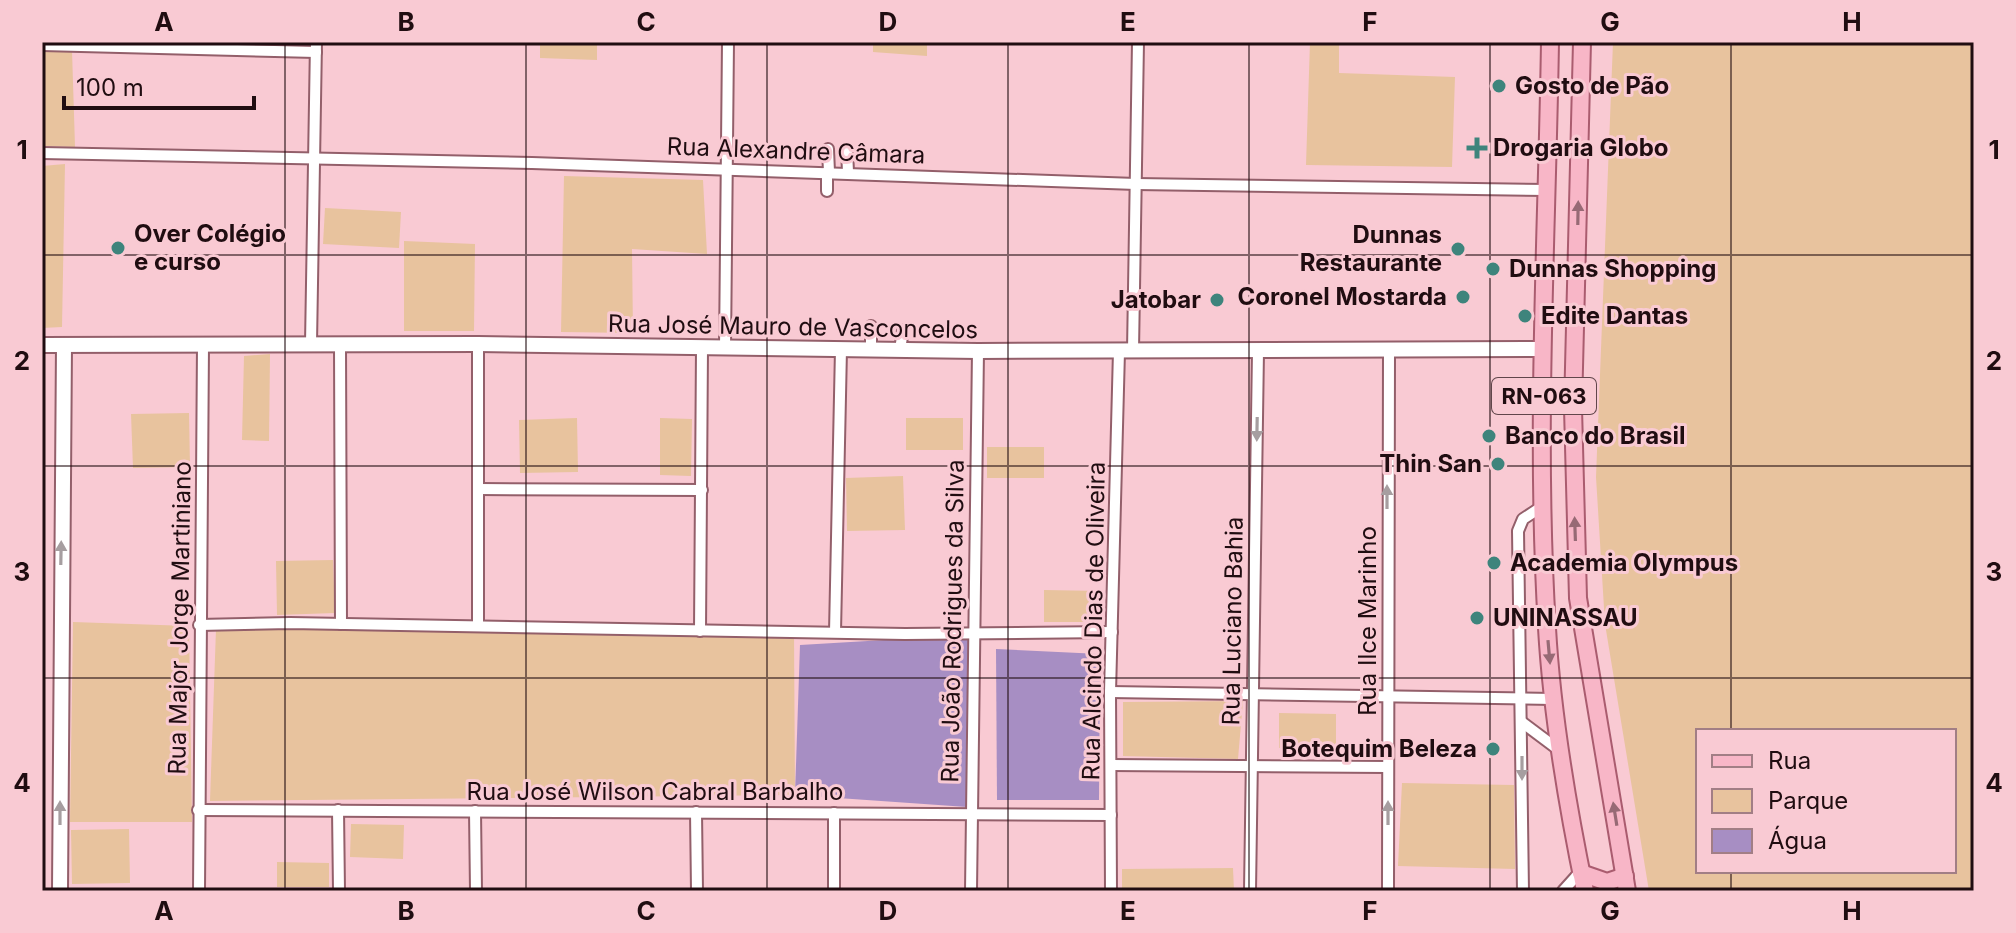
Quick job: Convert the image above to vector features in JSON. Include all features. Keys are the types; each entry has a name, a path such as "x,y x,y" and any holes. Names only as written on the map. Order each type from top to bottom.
{"main road":[{"name":"RN-063","path":"1550,42 1543,506 1553,699 1559,750 1585,891"},
{"name":"RN-063","path":"1582,42 1573,408 1578,598 1626,884"},
{"path":"1581,872 1607,882 1626,884"}],"street":[{"path":"725,349 728,42"},
{"name":"Rua Alcindo Dias de Oliveira","path":"1111,891 1110,692 1136,184 1138,42"},
{"path":"42,45 316,47 311,344"},
{"path":"827,191 828,149"},
{"path":"847,150 848,172"},
{"name":"Rua Alexandre Câmara","path":"42,153 848,172 1136,184 1548,190"},
{"path":"871,326 871,350"},
{"path":"900,350 903,330"},
{"path":"478,344 478,625"},
{"name":"Rua José Mauro de Vasconcelos","path":"42,345 478,344 978,351 1543,349"},
{"path":"60,891 64,345"},
{"name":"Rua Major Jorge Martiniano","path":"199,891 203,345"},
{"path":"340,345 341,624"},
{"path":"700,631 702,348"},
{"path":"835,632 841,349"},
{"name":"Rua João Rodrigues da Silva","path":"971,891 969,814 978,351"},
{"name":"Rua Luciano Bahia","path":"1250,891 1258,351"},
{"name":"Rua Ilce Marinho","path":"1388,891 1389,351"},
{"path":"479,489 702,490"},
{"path":"1523,891 1518,531 1523,519 1543,506"},
{"path":"199,625 1112,632"},
{"path":"1110,692 1553,699"},
{"path":"1523,723 1559,750"},
{"path":"1111,765 1388,767"},
{"name":"Rua José Wilson Cabral Barbalho","path":"198,810 1111,815"},
{"path":"338,810 339,891"},
{"path":"475,811 476,891"},
{"path":"696,812 697,891"},
{"path":"834,813 834,891"},
{"path":"1563,891 1581,872"}],"green space":[{"path":"540,42 597,42 597,60 540,58"},
{"path":"873,42 927,42 927,56 873,52"},
{"path":"1310,42 1339,42 1339,73 1455,77 1452,167 1306,165"},
{"path":"1613,42 1974,42 1974,891 1649,891 1605,624 1596,477"},
{"path":"42,50 72,50 75,147 42,146"},
{"path":"65,164 62,327 42,328 42,166"},
{"path":"564,176 703,180 707,254 632,249 633,333 561,332"},
{"path":"325,208 401,212 399,248 323,244"},
{"path":"404,241 475,244 474,331 404,331"},
{"path":"270,354 269,441 242,440 244,356"},
{"path":"189,413 190,467 133,468 131,414"},
{"path":"577,418 578,472 520,473 519,420"},
{"path":"660,418 692,419 691,476 660,475"},
{"path":"906,418 963,418 963,450 906,450"},
{"path":"987,447 1044,447 1044,478 987,478"},
{"path":"903,476 905,530 847,531 846,478"},
{"path":"333,560 335,613 277,615 276,561"},
{"path":"1044,590 1101,591 1101,622 1044,622"},
{"path":"73,622 189,626 192,822 70,822"},
{"path":"216,629 794,632 795,795 210,801"},
{"path":"1243,701 1238,759 1123,756 1123,702"},
{"path":"1279,713 1336,714 1336,748 1279,748"},
{"path":"1402,783 1514,785 1515,869 1398,866"},
{"path":"351,824 404,825 403,859 350,857"},
{"path":"129,829 130,883 72,884 71,830"},
{"path":"277,862 329,863 329,887 277,887"},
{"path":"1233,868 1234,891 1122,891 1122,869"}],"water":[{"path":"969,635 967,807 795,795 800,645"},
{"path":"996,649 1100,654 1099,800 997,800"}],"place":[{"name":"Gosto de Pão","path":"1499,86"},
{"name":"Drogaria Globo","path":"1477,148"},
{"name":"Over Colégio e curso","path":"118,248"},
{"name":"Dunnas Restaurante","path":"1458,249"},
{"name":"Dunnas Shopping","path":"1493,269"},
{"name":"Coronel Mostarda","path":"1463,297"},
{"name":"Jatobar","path":"1217,300"},
{"name":"Edite Dantas","path":"1525,316"},
{"name":"Banco do Brasil","path":"1489,436"},
{"name":"Thin San","path":"1498,464"},
{"name":"Academia Olympus","path":"1494,563"},
{"name":"UNINASSAU","path":"1477,618"},
{"name":"Botequim Beleza","path":"1493,749"}]}
